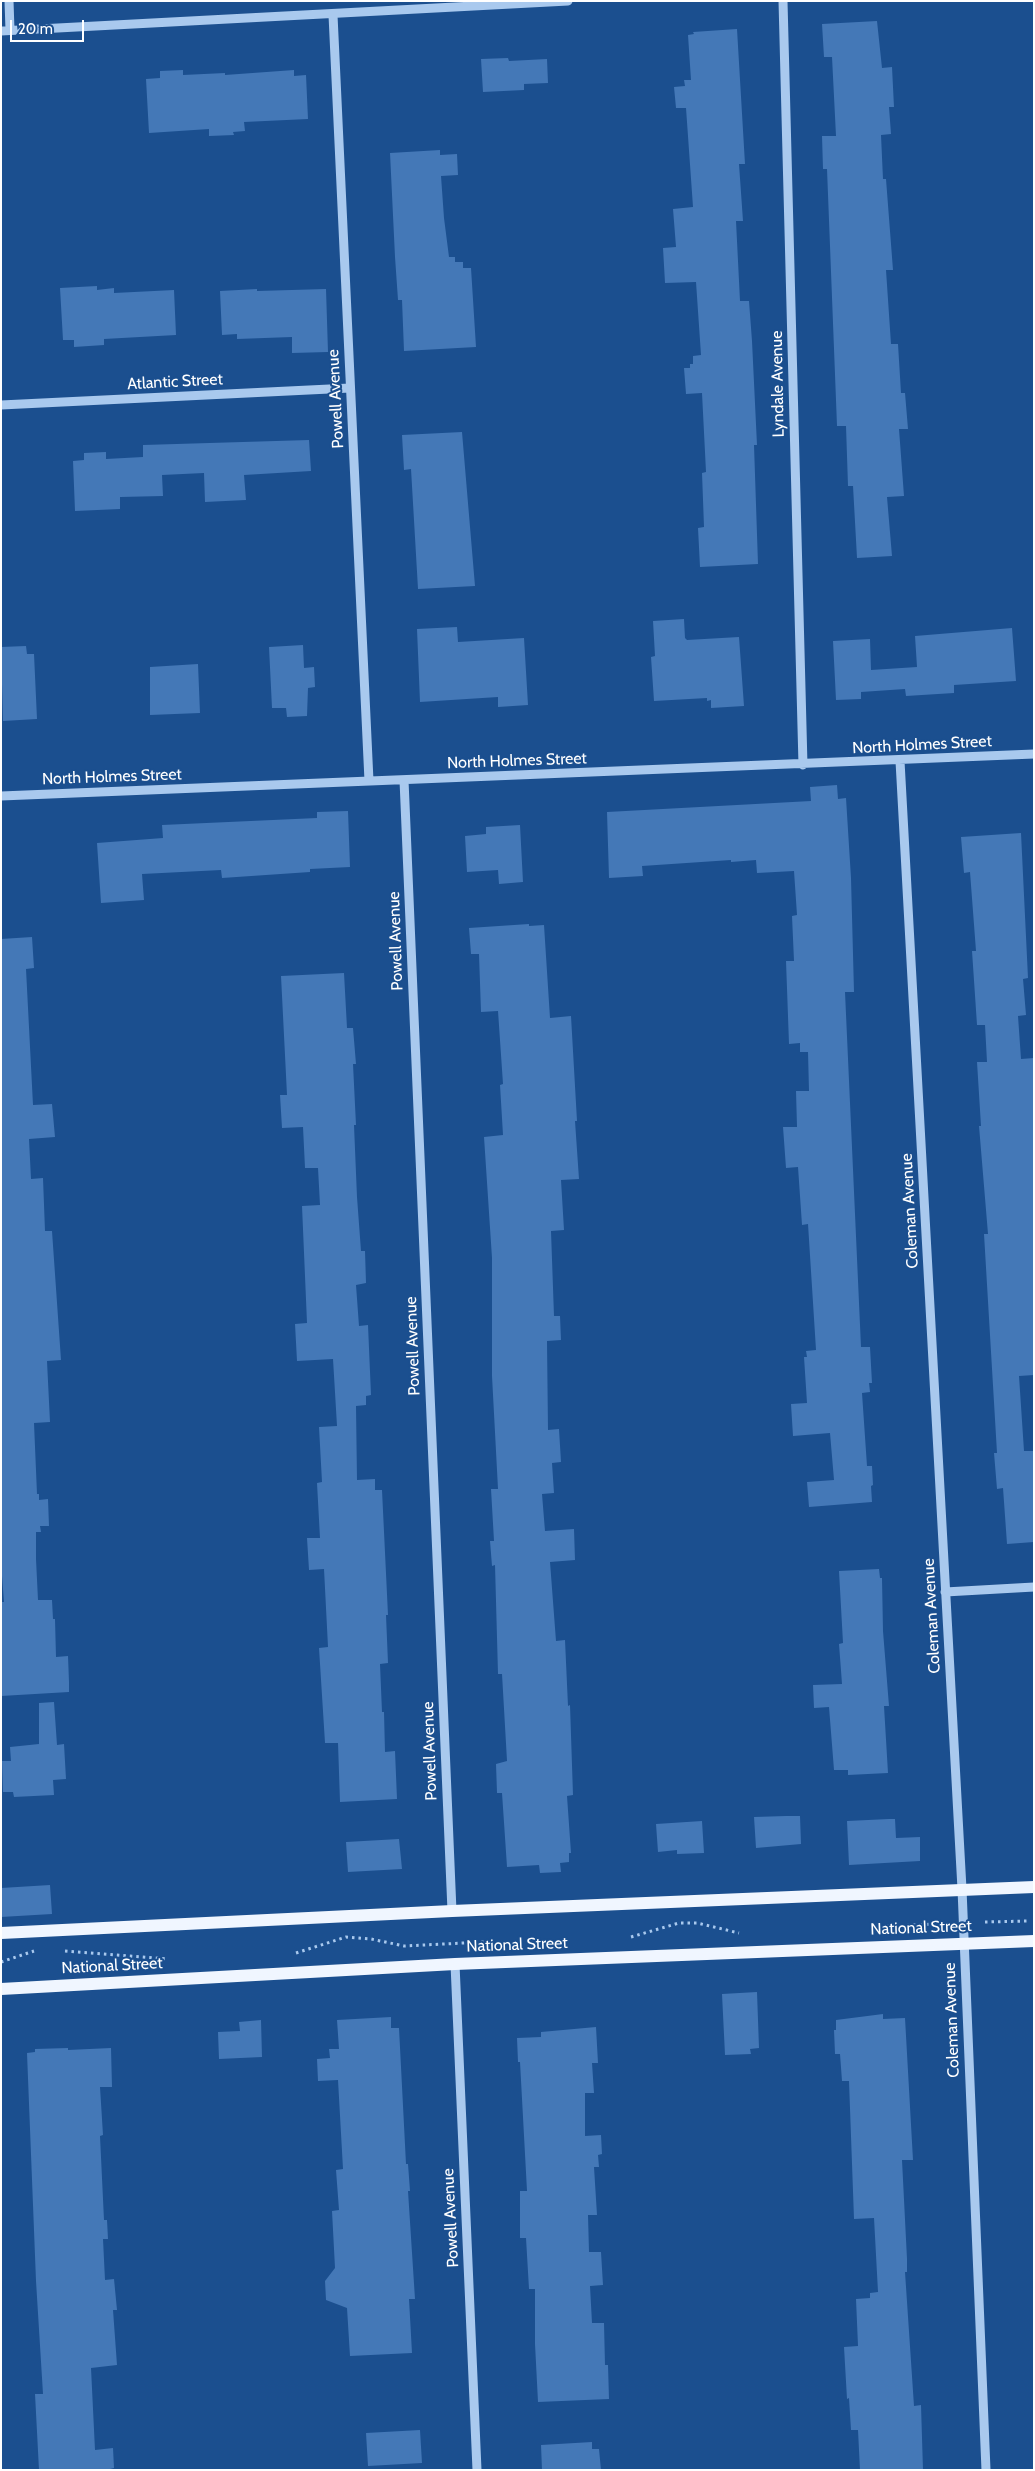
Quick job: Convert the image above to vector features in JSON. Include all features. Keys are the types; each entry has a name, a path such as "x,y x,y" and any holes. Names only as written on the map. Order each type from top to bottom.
{"main road":[{"path":"1,1934 452,1911 1034,1887"},
{"name":"National Street","path":"1,1989 455,1964 1034,1941"}],"street":[{"path":"9,1 6,30 401,12 568,1"},
{"path":"400,1 401,12"},
{"name":"Lyndale Avenue","path":"783,1 803,765"},
{"name":"Powell Avenue","path":"332,15 368,781"},
{"name":"Atlantic Street","path":"1,405 350,388"},
{"name":"North Holmes Street","path":"1,796 803,765 1034,754"},
{"name":"Coleman Avenue","path":"900,761 962,1889 986,2470"},
{"name":"Powell Avenue","path":"404,780 452,1911"},
{"path":"945,1592 1034,1587"},
{"name":"Powell Avenue","path":"455,1964 477,2470"}],"path":[{"path":"985,1922 1018,1919 1034,1922"}],"building":[{"path":"877,21 882,68 892,67 894,107 889,107 891,134 881,135 883,179 886,179 893,270 886,270 891,344 898,344 901,393 905,393 908,429 899,429 904,496 887,497 892,556 857,558 853,486 848,486 846,426 837,426 827,169 823,169 822,136 836,136 832,57 824,57 822,24"},
{"path":"737,29 745,164 739,164 743,221 736,221 740,301 749,301 752,341 757,445 754,445 758,564 700,567 698,528 704,527 702,473 706,472 702,393 686,394 684,368 690,368 690,364 693,364 693,356 701,355 696,282 665,283 663,248 676,247 673,209 693,207 686,108 676,108 674,87 685,86 684,80 691,80 688,35 694,34 693,32"},
{"path":"508,58 509,61 547,59 548,83 524,84 524,90 483,92 481,59"},
{"path":"183,70 183,75 225,73 225,75 294,70 294,76 306,75 308,119 244,122 245,131 233,132 234,135 209,136 209,129 149,133 146,79 160,78 160,71"},
{"path":"440,150 440,155 457,154 458,175 441,176 444,218 449,257 455,257 455,262 463,262 463,268 471,268 476,347 404,351 402,300 398,300 390,153"},
{"path":"97,286 97,290 114,288 114,293 174,290 176,335 104,339 104,345 74,347 74,340 63,340 60,288"},
{"path":"257,289 257,291 326,289 328,352 292,353 292,337 237,339 237,334 222,335 220,291"},
{"path":"462,432 475,586 418,589 411,469 404,470 402,435"},
{"path":"309,440 311,471 244,475 246,500 205,502 204,473 162,475 163,496 120,497 120,509 75,511 73,461 84,460 84,453 106,452 106,459 143,457 143,445"},
{"path":"684,619 685,638 687,640 739,637 744,706 711,708 711,700 707,701 707,698 654,701 651,657 655,656 653,621"},
{"path":"457,627 458,642 524,638 528,705 498,707 498,697 420,702 417,629"},
{"path":"1012,628 1016,681 954,685 954,693 906,696 905,689 861,692 861,699 836,700 833,641 870,639 871,670 917,667 915,636"},
{"path":"303,645 304,668 314,667 315,687 308,688 307,716 287,717 286,708 272,708 269,647"},
{"path":"26,646 27,654 34,654 37,719 3,721 1,647"},
{"path":"198,664 200,713 150,715 150,667"},
{"path":"837,785 838,799 846,798 851,878 854,992 845,992 861,1347 870,1347 872,1383 869,1383 870,1392 862,1393 867,1466 872,1466 873,1485 871,1486 872,1502 809,1507 807,1482 834,1480 830,1433 793,1436 791,1404 807,1403 804,1357 807,1357 806,1351 816,1350 808,1224 802,1225 798,1167 786,1168 783,1127 797,1127 796,1091 809,1091 808,1052 800,1052 800,1043 789,1044 786,961 794,961 792,916 797,915 794,871 757,873 756,860 731,862 731,860 642,866 643,876 609,878 607,812 811,801 810,787"},
{"path":"348,811 350,867 310,869 310,872 222,878 221,870 142,874 144,900 101,903 97,843 163,838 162,825 317,818 317,812"},
{"path":"520,825 523,882 499,884 498,870 467,872 465,836 486,834 486,827"},
{"path":"1021,833 1028,978 1023,979 1026,1015 1018,1016 1021,1059 1034,1058 1034,1375 1019,1376 1024,1451 1034,1451 1034,1542 1007,1544 1003,1488 997,1489 994,1453 997,1453 984,1234 988,1234 979,1126 981,1126 977,1062 987,1062 985,1025 977,1025 972,951 976,951 970,872 964,873 961,837"},
{"path":"529,924 529,926 544,925 550,1018 571,1016 579,1179 561,1180 564,1230 551,1231 554,1316 560,1316 561,1340 547,1341 548,1430 559,1429 561,1462 552,1463 554,1493 542,1494 545,1531 574,1529 575,1560 550,1562 556,1641 565,1640 568,1706 570,1705 573,1795 567,1796 571,1853 569,1853 569,1862 560,1863 561,1872 540,1873 539,1865 507,1867 502,1793 497,1793 496,1764 507,1761 502,1674 498,1674 495,1565 492,1566 490,1541 494,1541 491,1489 498,1489 492,1376 492,1258 484,1137 503,1135 500,1085 503,1084 498,1011 481,1012 479,954 471,954 469,928"},
{"path":"32,937 34,968 26,969 33,1105 52,1104 55,1137 29,1139 31,1179 43,1178 45,1231 52,1231 61,1360 47,1361 50,1422 34,1423 37,1494 39,1494 39,1500 48,1499 49,1526 40,1526 41,1532 36,1532 38,1600 52,1600 53,1619 55,1619 56,1657 68,1656 69,1692 1,1696 1,1602 4,1602 1,1563 1,939"},
{"path":"344,973 347,1028 353,1028 356,1064 353,1064 357,1197 361,1251 365,1251 366,1283 356,1285 359,1326 368,1325 371,1395 366,1396 366,1405 356,1406 357,1480 375,1479 375,1490 382,1490 388,1615 386,1615 388,1663 380,1664 382,1712 384,1712 385,1752 395,1751 397,1799 340,1802 338,1743 325,1743 319,1648 328,1647 324,1569 309,1570 307,1538 320,1538 317,1483 322,1482 319,1427 337,1426 333,1359 297,1361 295,1324 307,1323 302,1206 320,1205 318,1168 305,1168 303,1127 282,1128 280,1095 287,1095 281,976"},
{"path":"879,1569 880,1578 882,1578 883,1631 889,1706 884,1706 888,1773 848,1775 848,1770 834,1770 829,1707 814,1708 813,1685 842,1684 839,1644 843,1643 839,1571"},
{"path":"54,1702 57,1745 64,1744 66,1779 53,1780 54,1795 14,1797 13,1792 3,1792 2,1761 11,1761 10,1747 39,1744 39,1703"},
{"path":"800,1816 801,1844 756,1848 754,1817"},
{"path":"895,1819 896,1838 920,1837 920,1861 849,1865 847,1821"},
{"path":"702,1821 704,1853 677,1854 677,1850 658,1852 656,1824"},
{"path":"399,1839 402,1869 348,1872 346,1842"},
{"path":"50,1885 52,1914 1,1917 1,1888"},
{"path":"757,1992 759,2048 750,2049 751,2054 725,2055 722,1994"},
{"path":"883,2014 883,2019 905,2018 913,2160 902,2160 907,2259 907,2272 905,2272 914,2406 921,2405 923,2470 860,2470 858,2430 851,2430 849,2398 847,2399 844,2347 858,2346 856,2299 870,2298 870,2293 878,2292 874,2218 854,2219 849,2081 842,2081 840,2054 835,2054 834,2030 836,2030 836,2020"},
{"path":"391,2017 391,2028 399,2028 406,2164 408,2164 410,2191 408,2191 415,2299 409,2299 412,2353 350,2356 347,2308 326,2300 325,2281 335,2268 332,2211 339,2210 336,2170 343,2169 338,2080 318,2081 317,2059 330,2058 329,2049 339,2049 337,2020"},
{"path":"261,2020 262,2057 219,2059 218,2032 240,2031 239,2022"},
{"path":"596,2027 598,2063 592,2063 594,2093 585,2093 585,2136 601,2135 602,2154 598,2155 599,2167 594,2167 597,2215 588,2215 589,2252 601,2252 603,2285 590,2286 592,2323 604,2323 605,2365 608,2365 609,2399 538,2402 535,2289 529,2289 526,2238 520,2238 520,2191 527,2191 517,2038 541,2037 541,2032"},
{"path":"68,2048 68,2050 111,2048 112,2087 100,2087 103,2135 100,2136 104,2220 107,2220 108,2239 103,2239 105,2280 114,2279 117,2310 113,2310 117,2365 91,2368 95,2450 113,2448 114,2468 106,2470 39,2470 35,2394 43,2394 36,2281 27,2053 35,2052 35,2049"},
{"path":"420,2430 422,2463 368,2466 366,2433"},
{"path":"592,2442 592,2449 599,2449 601,2470 542,2470 541,2445"}]}
